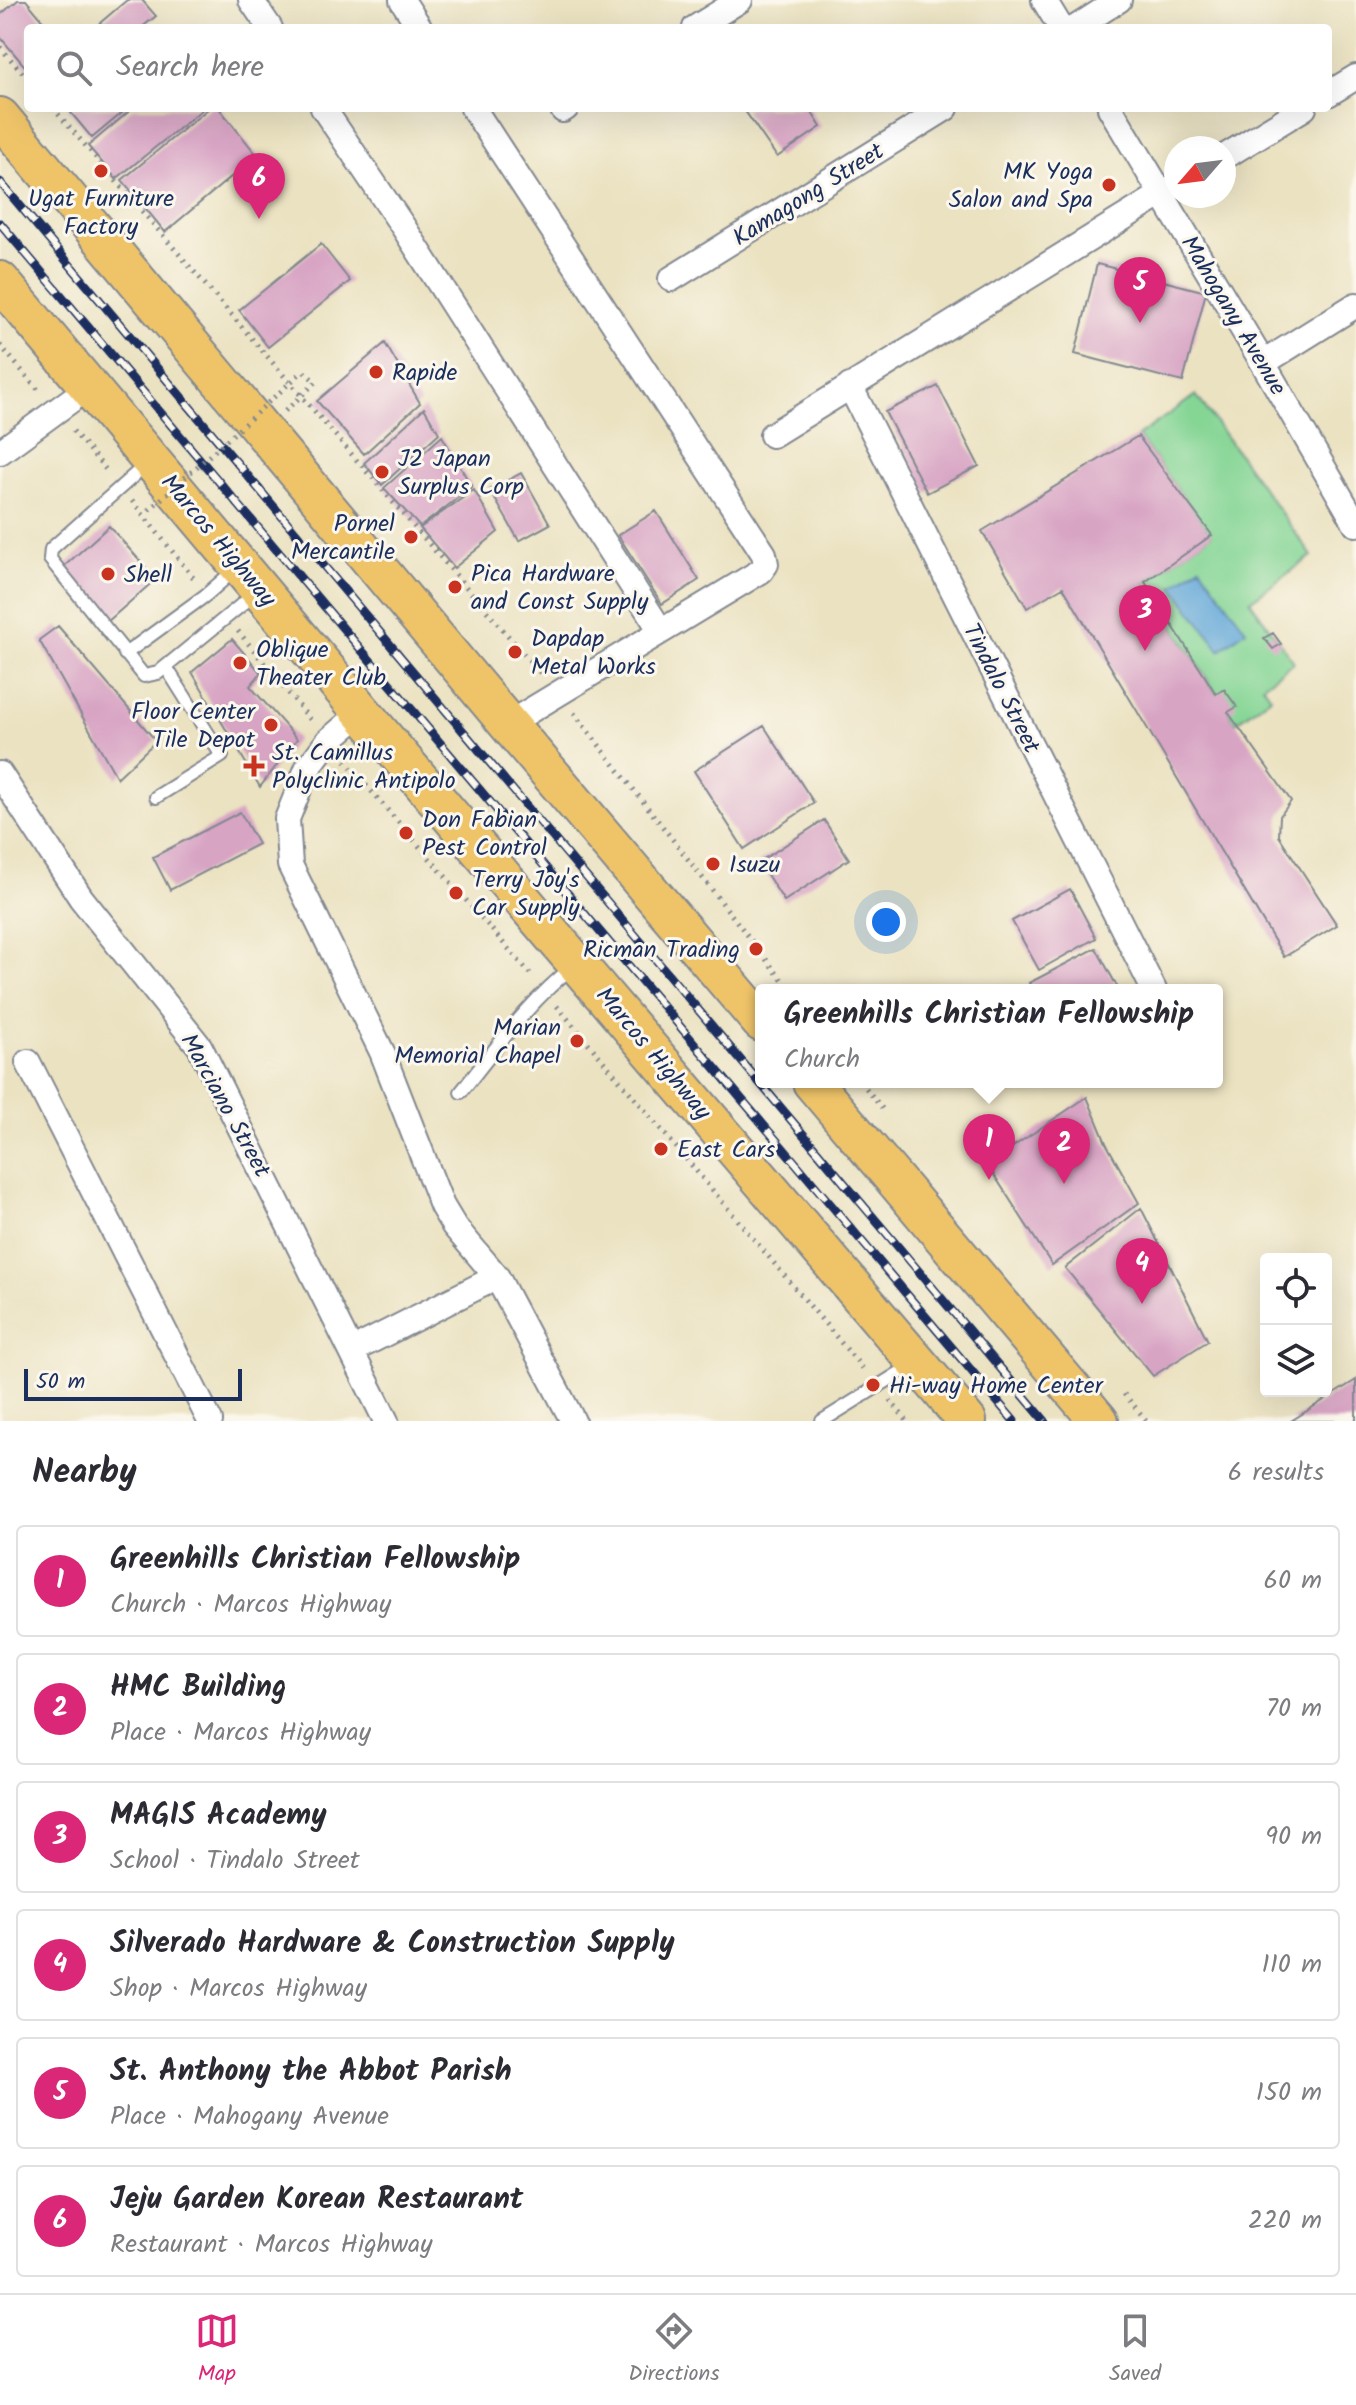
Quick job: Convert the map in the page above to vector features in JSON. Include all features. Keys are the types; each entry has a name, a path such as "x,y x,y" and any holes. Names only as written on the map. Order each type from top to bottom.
{"main road":[{"path":"0,117 755,1015"},
{"name":"Marcos Highway","path":"9,298 89,387 967,1421"},
{"path":"817,1088 1099,1421"}],"street":[{"path":"251,0 267,24"},
{"path":"402,0 417,24"},
{"path":"701,24 740,0"},
{"path":"1044,0 1059,24"},
{"path":"1081,24 1119,0"},
{"path":"1332,92 1356,77"},
{"path":"326,112 404,228 661,631"},
{"path":"476,112 764,554 766,564 761,571 508,724"},
{"name":"Kamagong Street","path":"671,279 940,112"},
{"name":"Mahogany Avenue","path":"1113,112 1164,183"},
{"path":"1236,150 1297,112"},
{"path":"772,435 1164,193"},
{"name":"Mahogany Avenue","path":"1179,208 1356,524"},
{"path":"1263,363 1356,305"},
{"name":"Tindalo Street","path":"850,386 1151,984"},
{"path":"0,452 89,387"},
{"path":"362,712 328,741 307,769 287,819 290,865 382,1052 442,1206 454,1226 497,1277 573,1421"},
{"name":"Marciano Street","path":"0,774 81,898 200,1047 386,1421"},
{"path":"28,1062 210,1421"},
{"path":"353,1350 497,1277"}],"lane":[{"path":"151,460 49,554 125,654 144,676 151,676 166,667 226,617 249,578"},
{"path":"125,654 206,595 249,578"},
{"path":"156,797 222,756 166,667"},
{"path":"461,1092 544,990 577,963"},
{"path":"822,1421 917,1362"}],"path":[{"path":"0,47 24,74"},
{"path":"56,112 559,695 785,984"},
{"path":"0,345 186,565 206,595"},
{"path":"149,510 303,371 316,382 307,390"},
{"path":"226,617 907,1421"}],"green space":[{"path":"1196,395 1312,556 1250,601 1294,662 1263,685 1271,697 1235,723 1145,582 1211,535 1138,436"}],"water":[{"path":"1200,566 1246,630 1220,650 1173,586"}],"building":[{"path":"18,0 26,0 46,24 24,24 24,65 0,37 0,15"},
{"path":"127,0 142,0 156,16 146,24 99,24"},
{"path":"70,112 123,112 92,138"},
{"path":"128,112 199,112 116,179 88,146"},
{"path":"204,112 222,112 257,155 165,232 122,180"},
{"path":"746,112 812,112 821,127 777,157"},
{"path":"321,244 350,281 268,347 239,310"},
{"path":"1097,264 1206,292 1183,382 1075,354"},
{"name":"Rapide","path":"385,343 420,403 364,454 317,401"},
{"path":"938,386 979,466 927,493 885,412"},
{"path":"424,408 439,433 382,485 364,463"},
{"path":"442,436 472,487 420,527 384,488"},
{"path":"1138,436 1212,535 1145,582 1216,694 1224,689 1237,707 1228,712 1291,801 1280,816 1279,836 1337,925 1284,957 1063,587 1027,608 982,531"},
{"path":"521,473 550,524 519,541 490,490"},
{"path":"474,490 498,532 454,568 420,528"},
{"path":"656,511 699,580 662,604 618,535"},
{"name":"Shell","path":"109,526 156,579 107,622 60,570"},
{"path":"58,626 156,741 117,778 39,640"},
{"path":"1273,633 1281,644 1273,649 1264,638"},
{"path":"232,639 261,673 250,686 297,739 260,787 192,672"},
{"path":"764,726 814,803 744,849 694,771"},
{"path":"240,812 258,844 170,890 153,857"},
{"path":"824,820 849,859 784,901 759,862"},
{"path":"1070,889 1096,938 1039,970 1012,921"},
{"path":"1096,948 1116,984 1030,984"},
{"path":"1087,1097 1106,1143 1139,1203 1052,1265 987,1164"},
{"path":"1141,1208 1208,1341 1153,1376 1065,1268"},
{"path":"1356,1380 1356,1421 1291,1421 1332,1397"}],"railway":[{"path":"0,182 755,1077"},
{"path":"0,223 1014,1421"},
{"path":"764,1088 1045,1421"}],"place":[{"name":"Ugat Furniture Factory","path":"101,171"},
{"name":"MK Yoga Salon and Spa","path":"1109,185"},
{"name":"Jeju Garden Korean Restaurant","path":"259,219"},
{"name":"St. Anthony the Abbot Parish","path":"1140,323"},
{"name":"Rapide","path":"376,372"},
{"name":"J2 Japan Surplus Corp","path":"382,472"},
{"name":"Pornel Mercantile","path":"411,537"},
{"name":"Shell","path":"108,574"},
{"name":"Pica Hardware and Const Supply","path":"455,587"},
{"name":"MAGIS Academy","path":"1145,651"},
{"name":"Dapdap Metal Works","path":"515,652"},
{"name":"Oblique Theater Club","path":"240,663"},
{"name":"Floor Center Tile Depot","path":"271,725"},
{"name":"St. Camillus Polyclinic Antipolo","path":"254,766"},
{"name":"Don Fabian Pest Control","path":"406,833"},
{"name":"Isuzu","path":"713,864"},
{"name":"Terry Joy's Car Supply","path":"456,893"},
{"name":"Ricman Trading","path":"756,949"},
{"name":"Marian Memorial Chapel","path":"577,1041"},
{"name":"East Cars","path":"661,1149"},
{"name":"Greenhills Christian Fellowship","path":"989,1180"},
{"name":"HMC Building","path":"1064,1184"},
{"name":"Silverado Hardware & Construction Supply","path":"1142,1304"},
{"name":"Hi-way Home Center","path":"873,1385"}]}
